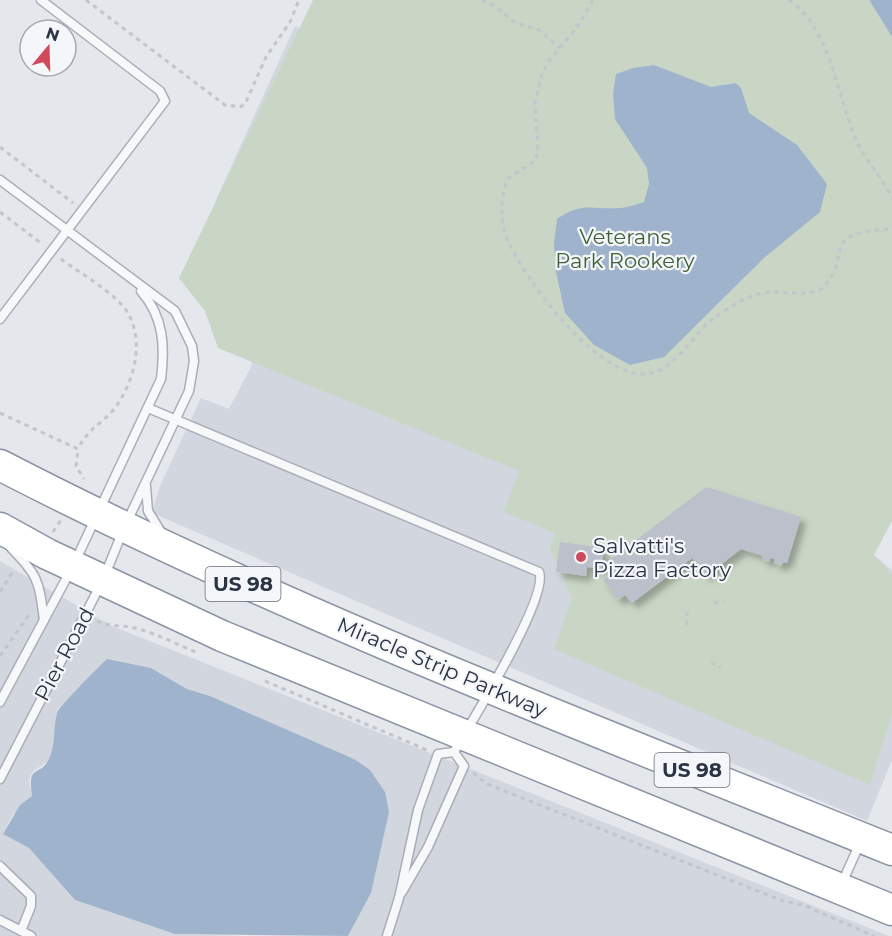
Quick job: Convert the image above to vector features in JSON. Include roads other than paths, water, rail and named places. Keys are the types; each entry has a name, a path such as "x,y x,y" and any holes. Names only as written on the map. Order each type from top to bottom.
{"highway":[{"name":"Miracle Strip Parkway","path":"0,465 96,515 176,552 492,689 892,850"},
{"name":"US 98","path":"0,528 73,566 459,744 892,910"}],"lane":[{"path":"0,319 163,105 164,96 41,0"},
{"path":"0,180 133,282"},
{"name":"Pier Road","path":"0,702 73,566 161,379 163,335 158,317 147,297 133,282"},
{"name":"Pier Road","path":"0,779 103,580 124,528 193,377 192,346 175,311 133,282"},
{"path":"148,408 174,421 539,572 541,585 492,689 459,744 438,754 418,810 399,898 387,936"},
{"path":"147,479 145,493 148,511 176,552"},
{"path":"0,538 29,566 39,581 44,621"},
{"path":"399,898 428,847 464,766 459,744"},
{"path":"839,889 862,838"},
{"path":"0,866 4,867 31,896 31,906 21,931"},
{"path":"0,920 31,936"}],"water":[{"path":"869,0 892,0 892,37"},
{"path":"654,65 711,87 736,83 741,88 749,113 797,145 827,184 820,212 764,258 664,357 630,365 594,345 565,313 556,272 554,243 557,219 566,213 581,208 621,208 644,202 649,184 647,168 615,119 613,94 616,74 633,68"},
{"path":"107,659 151,668 187,689 210,696 354,759 370,770 385,792 389,812 371,893 348,936 175,934 75,900 29,848 3,834 20,805 32,796 33,774 49,759 59,709"}],"place":[{"name":"Salvatti's Pizza Factory","path":"581,557"}],"park label":[{"name":"Veterans Park Rookery","path":"625,248"}]}
